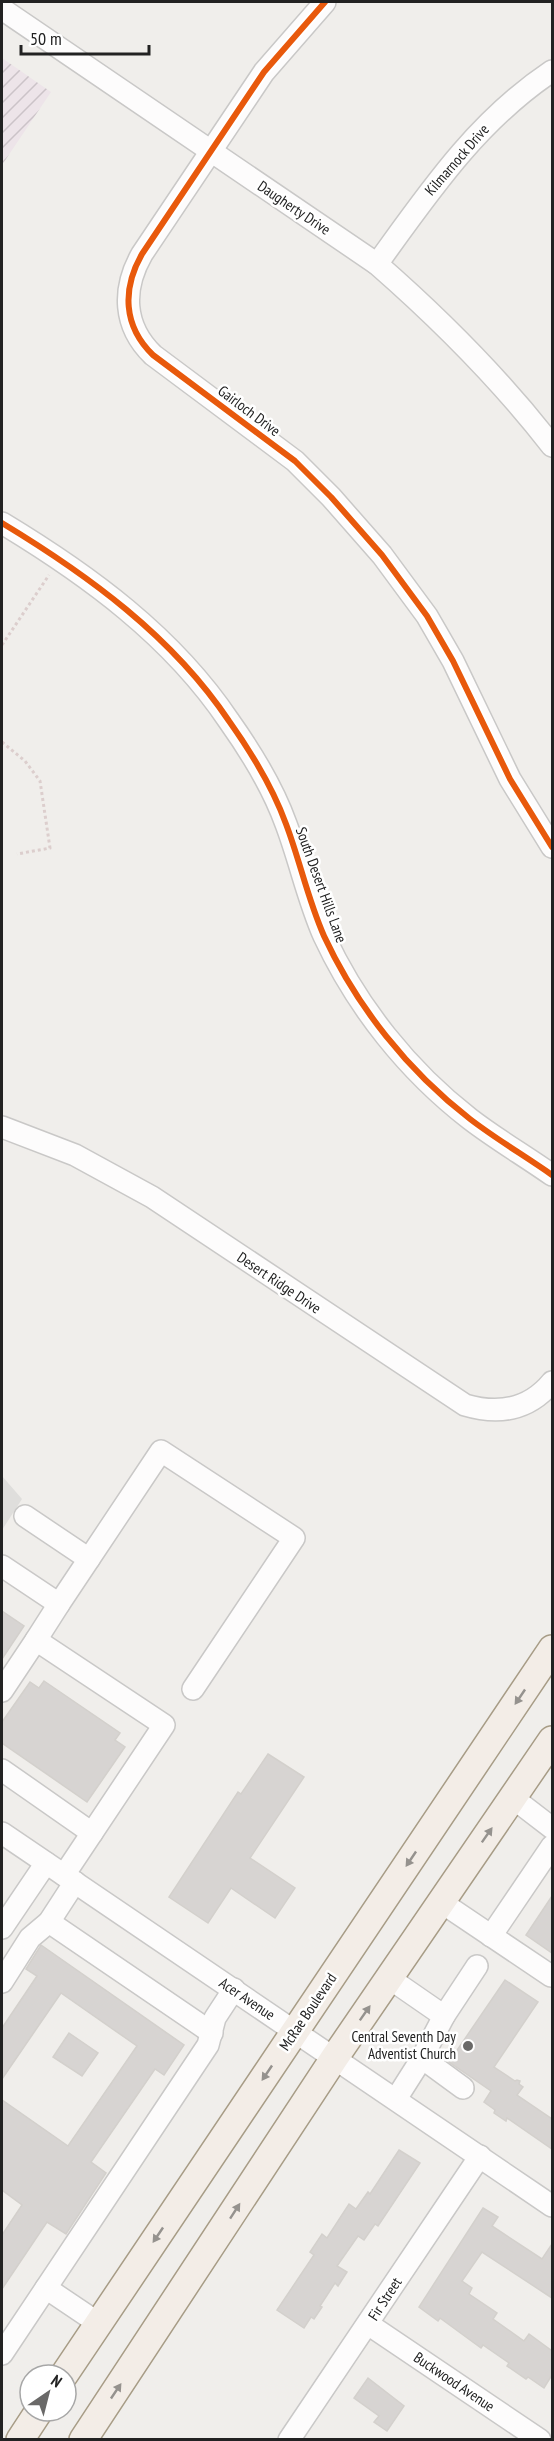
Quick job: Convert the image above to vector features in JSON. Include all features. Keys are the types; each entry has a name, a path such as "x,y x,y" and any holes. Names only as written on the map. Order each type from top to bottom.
{"main road":[{"name":"McRae Boulevard","path":"72,2363 552,1649"},
{"path":"83,2439 334,2056 552,1740"},
{"path":"20,2439 31,2423"}],"street":[{"name":"Gairloch Drive","path":"325,2 264,72 133,270 127,298 129,315 144,347 295,461 331,497 382,555 427,616 453,660 510,779 552,847"},
{"name":"Daugherty Drive","path":"2,9 377,264 471,351 524,410 552,446"},
{"name":"Kilmarnock Drive","path":"377,264 441,175 470,141 502,109 552,71"},
{"name":"South Desert Hills Lane","path":"2,523 59,560 125,608 161,639 200,680 230,721 261,772 286,822 324,935 365,1006 399,1052 435,1091 471,1120 552,1174"},
{"name":"Desert Ridge Drive","path":"2,1126 75,1155 152,1197 465,1406 499,1411 516,1408 532,1400 552,1383"},
{"path":"2,1690 161,1451 294,1538 193,1689"},
{"path":"26,1516 89,1559"},
{"path":"2,1566 59,1604"},
{"path":"2,1982 30,1938 50,1922 92,1833 164,1725 36,1640"},
{"path":"2,1770 92,1833"},
{"path":"513,1798 552,1828"},
{"name":"Acer Avenue","path":"2,1833 552,2206"},
{"path":"491,1936 552,1846"},
{"path":"2,1928 46,1863"},
{"path":"441,1902 552,1975"},
{"path":"50,1922 212,2033"},
{"path":"396,2099 422,2058 444,2016 477,1966"},
{"path":"389,1978 444,2016"},
{"path":"2,2354 208,2045 215,2018 234,1989"},
{"path":"422,2058 463,2088"},
{"name":"Fir Street","path":"289,2439 480,2156"},
{"path":"46,2288 98,2323"},
{"name":"Buckwood Avenue","path":"368,2324 540,2439"}],"path":[{"path":"2,645 59,560"},
{"path":"2,742 25,761 40,782 50,848 17,854"}],"shaded area":[{"path":"2,58 51,92 2,165"},
{"path":"2,1476 22,1499 2,1530"}],"building":[{"path":"2,1611 24,1626 2,1659"},
{"path":"44,1681 120,1733 115,1740 125,1747 87,1802 2,1743 2,1722 30,1682 39,1688"},
{"path":"268,1754 304,1777 250,1858 295,1888 275,1918 231,1888 208,1923 169,1897 238,1792 241,1794"},
{"path":"552,1896 552,1953 526,1935"},
{"path":"41,1945 184,2045 164,2075 155,2069 91,2162 106,2173 66,2234 47,2222 2,2289 2,2235 22,2205 2,2190 2,2100 68,2146 137,2046 61,1993 2,2079 2,2028 37,1976 26,1969"},
{"path":"505,1980 538,2002 494,2067 515,2081 520,2081 519,2084 523,2087 517,2095 552,2119 552,2149 507,2118 506,2121 494,2113 495,2110 484,2102 491,2091 449,2062"},
{"path":"69,2033 98,2053 82,2076 53,2057"},
{"path":"399,2150 420,2163 378,2226 375,2224 364,2240 358,2236 337,2266 347,2272 338,2286 335,2283 314,2319 311,2317 304,2328 277,2310 314,2255 310,2252 322,2234 327,2238 349,2204 356,2209 368,2192 370,2194"},
{"path":"483,2208 498,2217 492,2226 542,2259 552,2244 552,2298 482,2252 462,2281 472,2288 469,2294 497,2313 493,2319 524,2341 529,2334 552,2351 552,2375 544,2388 507,2366 509,2363 483,2345 481,2348 440,2318 438,2321 419,2307"},
{"path":"368,2378 404,2406 387,2431 374,2422 379,2416 354,2398"}],"cycle path":[{"path":"325,2 264,72 142,254 131,280 129,294 131,320 143,344 153,355 295,461 331,497 382,555 427,616 453,661 510,779 552,847"},
{"path":"2,523 97,586 155,635 206,690 245,745 268,784 286,824 324,936 352,988 368,1012 405,1059 447,1100 480,1126 552,1175"}],"place":[{"name":"Central Seventh Day Adventist Church","path":"468,2046"}]}
